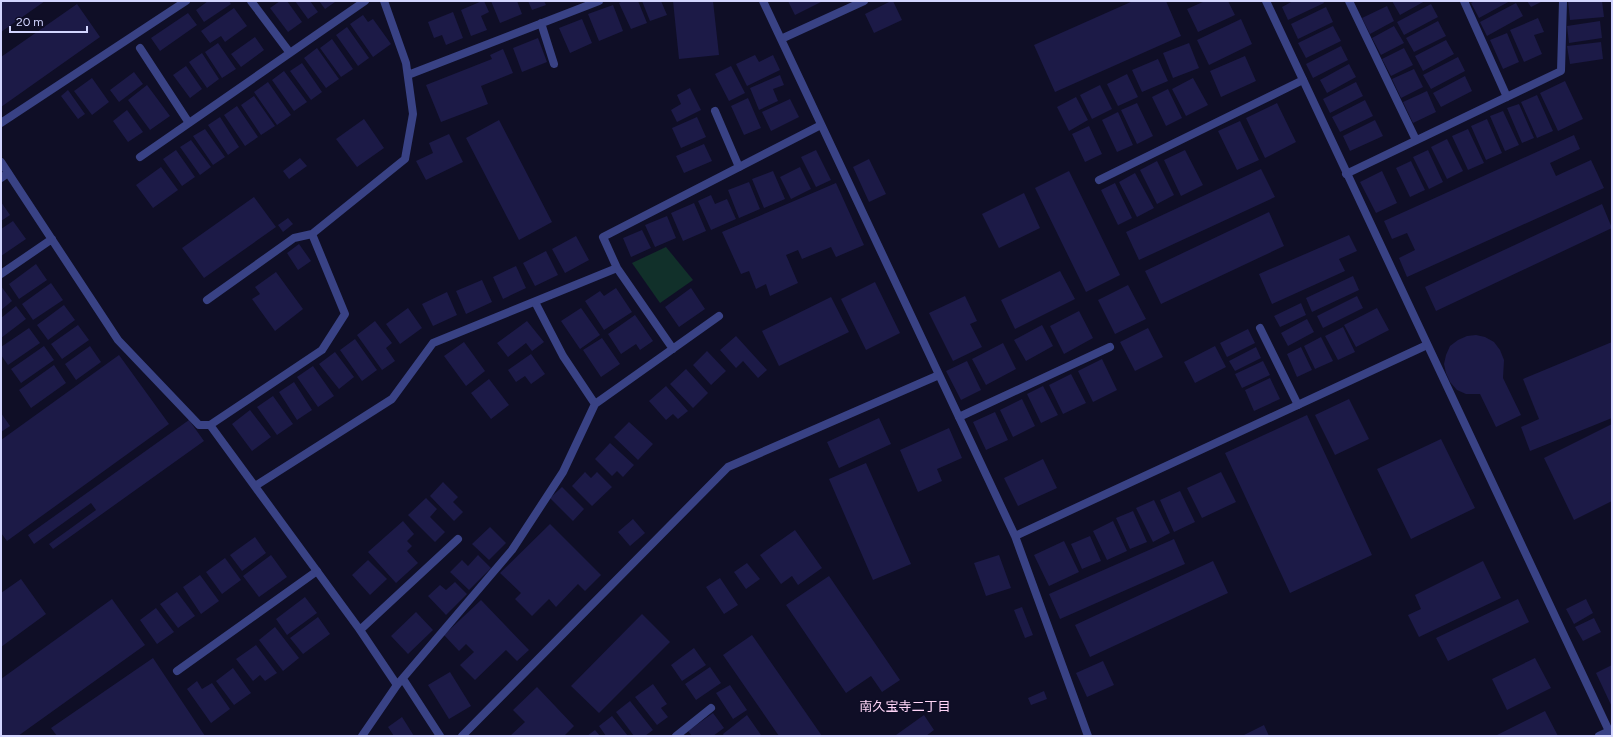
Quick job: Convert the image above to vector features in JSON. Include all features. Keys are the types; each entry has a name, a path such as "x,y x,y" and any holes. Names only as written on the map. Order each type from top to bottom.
{"street":[{"path":"1,123 186,1"},
{"path":"251,1 290,53"},
{"path":"140,157 365,1"},
{"path":"207,300 294,238 312,234 405,159 413,114 408,75 406,63 384,1"},
{"path":"408,75 599,1"},
{"path":"763,1 1015,536 1088,736"},
{"path":"781,39 864,1"},
{"path":"1266,1 1346,174 1611,731 1599,736"},
{"path":"1349,1 1416,140"},
{"path":"1464,1 1507,97"},
{"path":"1346,174 1561,72 1563,1"},
{"path":"541,23 554,64"},
{"path":"140,48 189,123"},
{"path":"1099,180 1303,80"},
{"path":"715,111 739,167"},
{"path":"673,349 617,268 603,237 821,125"},
{"path":"1,162 4,175 52,239 118,340 199,425 210,425 322,350 345,314 312,234"},
{"path":"1,274 52,239"},
{"path":"255,486 392,399 433,343 617,268"},
{"path":"535,302 563,356 595,404"},
{"path":"362,736 400,682 512,550 563,472 595,404 719,316"},
{"path":"1260,328 1298,405"},
{"path":"1015,536 1427,345"},
{"path":"959,417 1110,347"},
{"path":"462,736 728,467 939,375"},
{"path":"210,425 360,630 440,736"},
{"path":"360,630 458,538"},
{"path":"177,671 317,571"},
{"path":"676,736 711,708"}],"green space":[{"path":"666,247 693,280 660,303 632,263"}],"building":[{"path":"1,1 45,1 1,32"},
{"path":"208,1 229,1 231,4 204,22 196,10"},
{"path":"280,1 287,1 302,22 288,32 270,8"},
{"path":"295,1 310,1 318,12 308,19"},
{"path":"319,1 334,1 335,2 325,9"},
{"path":"484,1 489,12 481,16 487,30 471,36 461,10"},
{"path":"491,1 517,1 522,14 500,23"},
{"path":"528,1 544,1 546,5 532,10"},
{"path":"623,1 638,1 647,23 631,29 619,3"},
{"path":"642,1 661,1 667,15 650,21"},
{"path":"673,1 713,1 719,55 679,59"},
{"path":"788,1 823,1 795,15"},
{"path":"893,1 902,20 874,33 865,14"},
{"path":"1133,1 1166,1 1181,36 1055,92 1034,45"},
{"path":"1205,1 1228,1 1235,15 1198,32 1187,9"},
{"path":"1293,1 1323,1 1324,3 1288,20 1282,7"},
{"path":"1392,1 1425,1 1400,15"},
{"path":"1475,1 1510,1 1479,18 1471,3"},
{"path":"1527,1 1543,1 1531,7"},
{"path":"1568,1 1602,1 1604,17 1570,20"},
{"path":"1516,3 1523,16 1487,36 1480,22"},
{"path":"77,4 100,37 1,107 1,57"},
{"path":"1431,4 1438,17 1404,35 1397,22"},
{"path":"613,5 623,31 599,41 588,14"},
{"path":"1387,6 1394,21 1370,34 1362,18"},
{"path":"1326,7 1333,22 1298,39 1291,24"},
{"path":"234,8 247,26 225,42 221,36 210,43 201,31"},
{"path":"453,12 463,38 446,45 442,35 434,38 428,22"},
{"path":"188,13 197,25 160,51 151,38"},
{"path":"363,15 368,22 373,19 391,44 373,57 350,24"},
{"path":"1538,18 1544,32 1534,35 1542,54 1524,62 1510,30"},
{"path":"582,19 592,43 570,53 559,28"},
{"path":"1241,19 1252,44 1209,65 1197,40"},
{"path":"1438,21 1446,36 1414,52 1406,38"},
{"path":"1600,21 1602,38 1569,43 1567,26"},
{"path":"1333,26 1341,41 1306,58 1298,43"},
{"path":"1394,26 1404,43 1381,55 1372,38"},
{"path":"347,27 369,58 358,66 336,35"},
{"path":"1507,33 1519,62 1503,69 1490,40"},
{"path":"255,37 264,50 241,67 231,54"},
{"path":"538,38 547,62 522,72 513,48"},
{"path":"332,39 353,69 341,77 320,48"},
{"path":"1446,40 1454,54 1423,71 1415,56"},
{"path":"1601,42 1603,59 1570,64 1567,46"},
{"path":"218,43 236,69 222,78 205,52"},
{"path":"1189,43 1199,68 1173,78 1163,53"},
{"path":"1341,46 1348,60 1313,78 1306,64"},
{"path":"317,48 339,79 326,88 304,58"},
{"path":"1404,48 1413,65 1391,76 1382,59"},
{"path":"503,49 513,73 481,86 488,104 441,122 426,85 492,59 490,55"},
{"path":"202,53 219,79 207,88 189,62"},
{"path":"755,55 759,62 773,55 780,70 747,86 736,64"},
{"path":"1245,56 1256,81 1221,97 1210,71"},
{"path":"1458,57 1465,71 1431,89 1423,75"},
{"path":"1158,59 1168,81 1142,92 1132,70"},
{"path":"302,63 322,92 311,100 290,71"},
{"path":"1349,64 1356,77 1327,93 1320,80"},
{"path":"186,66 202,89 190,98 173,75"},
{"path":"731,66 745,93 729,101 715,74"},
{"path":"1414,69 1423,87 1401,98 1392,79"},
{"path":"284,71 307,102 294,111 272,80"},
{"path":"134,72 143,84 119,102 110,90"},
{"path":"1127,74 1138,97 1118,106 1107,84"},
{"path":"780,75 784,85 773,89 778,101 759,110 750,88"},
{"path":"1465,76 1472,91 1441,107 1433,93"},
{"path":"92,78 109,102 92,115 74,91"},
{"path":"1193,78 1208,105 1186,116 1172,89"},
{"path":"1565,81 1583,119 1558,131 1540,93"},
{"path":"268,82 291,115 277,125 254,92"},
{"path":"1356,82 1363,96 1330,113 1323,99"},
{"path":"147,85 170,116 150,130 128,100"},
{"path":"1100,85 1112,109 1092,119 1080,95"},
{"path":"690,88 701,110 677,122 671,110 681,104 677,95"},
{"path":"1168,89 1182,118 1166,126 1152,97"},
{"path":"68,90 85,114 78,119 61,96"},
{"path":"1427,91 1436,112 1413,123 1403,102"},
{"path":"1537,95 1553,131 1537,138 1521,102"},
{"path":"254,96 275,126 261,135 241,105"},
{"path":"1076,97 1088,120 1069,131 1057,107"},
{"path":"748,98 761,128 744,135 731,106"},
{"path":"790,99 799,117 771,131 762,112"},
{"path":"1365,100 1373,116 1340,132 1332,117"},
{"path":"1137,103 1153,136 1137,144 1121,110"},
{"path":"1277,103 1296,142 1265,158 1246,118"},
{"path":"1519,104 1534,138 1522,143 1507,108"},
{"path":"237,106 258,137 245,146 224,115"},
{"path":"127,110 143,132 128,142 113,121"},
{"path":"1503,111 1519,145 1505,151 1490,116"},
{"path":"1118,112 1133,145 1117,152 1102,120"},
{"path":"220,117 239,147 228,155 208,125"},
{"path":"697,117 706,137 681,148 672,128"},
{"path":"364,119 384,148 357,167 336,139"},
{"path":"1487,119 1502,153 1486,160 1471,126"},
{"path":"499,120 552,222 519,240 466,138"},
{"path":"1375,120 1383,136 1350,151 1343,136"},
{"path":"1240,121 1259,160 1237,170 1218,131"},
{"path":"1089,126 1102,154 1085,162 1072,134"},
{"path":"205,129 225,157 213,165 193,136"},
{"path":"1468,129 1484,163 1468,170 1452,136"},
{"path":"449,134 463,162 426,180 416,161 433,153 429,143"},
{"path":"1574,135 1580,149 1550,163 1556,176 1591,160 1604,188 1407,277 1399,258 1415,250 1407,233 1392,239 1384,221"},
{"path":"1447,139 1463,171 1447,179 1431,147"},
{"path":"191,140 211,167 200,175 180,147"},
{"path":"704,144 712,161 684,173 676,156"},
{"path":"176,150 195,177 182,186 163,159"},
{"path":"816,150 831,180 816,187 801,157"},
{"path":"1185,150 1203,185 1181,196 1164,160"},
{"path":"1428,150 1443,182 1429,189 1413,157"},
{"path":"300,158 307,166 289,179 283,171"},
{"path":"869,159 886,194 869,202 853,167"},
{"path":"1157,161 1174,195 1157,204 1140,170"},
{"path":"1411,161 1425,190 1410,197 1396,168"},
{"path":"161,167 178,190 153,208 136,185"},
{"path":"800,167 811,189 791,199 780,177"},
{"path":"1261,169 1275,197 1139,260 1126,232"},
{"path":"773,171 785,199 764,208 752,179"},
{"path":"1069,171 1120,275 1086,292 1035,188"},
{"path":"1382,171 1397,203 1376,213 1360,182"},
{"path":"1135,173 1154,208 1137,217 1119,182"},
{"path":"749,182 760,209 739,218 728,190"},
{"path":"836,183 864,245 836,257 831,247 802,259 798,250 786,255 798,283 770,296 766,284 756,289 749,271 741,274 722,232"},
{"path":"1115,183 1132,218 1118,225 1101,190"},
{"path":"1024,193 1040,228 999,248 982,214"},
{"path":"711,195 715,204 727,199 736,219 711,230 698,201"},
{"path":"254,197 276,227 204,278 182,248"},
{"path":"1,202 10,215 1,221"},
{"path":"694,203 706,231 683,241 671,213"},
{"path":"1602,204 1612,228 1436,311 1425,287"},
{"path":"1269,212 1284,246 1161,304 1145,271"},
{"path":"667,216 676,238 655,247 645,225"},
{"path":"288,218 293,224 283,232 278,225"},
{"path":"13,221 26,239 1,256 1,229"},
{"path":"642,230 651,248 631,257 623,238"},
{"path":"1349,235 1357,251 1339,259 1345,271 1272,304 1259,274"},
{"path":"576,236 589,260 565,273 552,249"},
{"path":"299,244 311,261 298,270 287,253"},
{"path":"546,251 558,275 535,286 523,263"},
{"path":"36,264 47,280 19,299 9,284"},
{"path":"516,266 526,288 503,299 493,277"},
{"path":"1060,271 1075,299 1015,329 1001,300"},
{"path":"276,272 303,309 275,331 252,299 260,294 255,287"},
{"path":"1353,276 1359,290 1312,312 1306,298"},
{"path":"482,280 492,302 466,314 456,291"},
{"path":"875,282 900,333 866,350 841,299"},
{"path":"51,283 63,300 33,320 22,304"},
{"path":"1128,285 1146,319 1115,334 1098,300"},
{"path":"1,286 12,301 1,310"},
{"path":"616,288 632,312 604,330 585,301 600,291 604,296"},
{"path":"691,288 705,309 679,327 665,307"},
{"path":"447,292 457,315 433,326 422,304"},
{"path":"965,296 977,321 970,324 982,347 953,361 929,313"},
{"path":"1357,296 1363,308 1323,328 1317,316"},
{"path":"831,297 849,332 779,366 762,331"},
{"path":"1301,303 1306,315 1280,327 1274,316"},
{"path":"64,305 75,320 48,340 37,325"},
{"path":"16,306 26,319 1,338 1,318"},
{"path":"408,308 422,328 400,344 386,324"},
{"path":"581,308 600,335 580,349 561,321"},
{"path":"1377,308 1389,330 1356,347 1344,325"},
{"path":"1079,311 1093,338 1064,354 1050,326"},
{"path":"635,315 653,341 640,350 636,344 621,354 608,334"},
{"path":"1307,319 1314,332 1288,346 1281,333"},
{"path":"375,321 392,343 386,348 395,361 382,370 357,335"},
{"path":"527,321 544,342 532,351 526,343 508,357 497,343"},
{"path":"78,325 89,340 62,359 51,344"},
{"path":"1042,325 1053,346 1026,361 1014,340"},
{"path":"1343,327 1355,352 1338,360 1325,336"},
{"path":"29,328 40,343 8,365 1,355 1,347"},
{"path":"1148,328 1163,357 1135,371 1120,342"},
{"path":"1248,329 1255,343 1227,357 1220,343"},
{"path":"1476,335 1485,337 1494,342 1500,350 1504,360 1503,378 1521,415 1496,427 1480,394 1466,394 1457,390 1450,382 1444,364 1450,346 1467,336"},
{"path":"736,336 767,370 758,378 743,361 736,368 720,350"},
{"path":"1321,337 1333,361 1315,369 1304,346"},
{"path":"602,338 620,364 601,377 583,350"},
{"path":"355,339 377,370 362,381 340,350"},
{"path":"464,342 485,371 466,386 444,356"},
{"path":"1612,342 1612,418 1530,451 1521,427 1539,419 1523,379"},
{"path":"1003,343 1016,369 986,385 972,359"},
{"path":"44,346 54,360 21,383 11,369"},
{"path":"90,346 101,362 76,380 65,364"},
{"path":"1215,346 1226,367 1195,383 1184,362"},
{"path":"1256,347 1261,358 1235,371 1229,361"},
{"path":"1301,347 1312,370 1297,377 1287,354"},
{"path":"707,351 726,371 711,385 693,365"},
{"path":"335,352 354,377 339,389 319,364"},
{"path":"531,354 545,374 531,384 525,376 516,382 508,370"},
{"path":"119,355 169,424 7,541 1,533 1,440"},
{"path":"1102,359 1117,390 1093,402 1078,371"},
{"path":"967,361 981,390 961,400 946,371"},
{"path":"1263,361 1270,375 1242,388 1235,374"},
{"path":"54,365 66,383 31,408 19,390"},
{"path":"313,366 334,396 318,407 297,377"},
{"path":"686,369 708,393 693,408 670,384"},
{"path":"1071,374 1086,403 1063,414 1049,385"},
{"path":"1270,378 1280,399 1254,411 1245,390"},
{"path":"489,379 509,405 491,419 471,393"},
{"path":"294,382 312,410 297,420 279,392"},
{"path":"666,386 688,411 678,419 673,414 666,420 649,401"},
{"path":"1043,386 1058,415 1041,423 1027,394"},
{"path":"273,396 293,424 277,435 257,407"},
{"path":"1022,399 1035,426 1013,437 1000,410"},
{"path":"1349,399 1369,439 1335,455 1315,415"},
{"path":"250,410 271,437 252,451 232,424"},
{"path":"995,412 1008,440 986,450 973,422"},
{"path":"1,413 10,426 1,432"},
{"path":"1307,415 1372,555 1290,593 1225,453"},
{"path":"879,418 891,444 839,468 827,442"},
{"path":"189,420 204,441 53,549 49,544 96,510 91,503 34,544 28,535"},
{"path":"629,422 653,444 638,460 614,437"},
{"path":"1612,424 1612,501 1574,520 1544,458"},
{"path":"949,428 962,458 937,469 942,481 918,492 900,450"},
{"path":"1441,439 1475,508 1411,539 1377,469"},
{"path":"610,443 634,465 623,477 617,471 612,476 595,459"},
{"path":"1043,459 1057,488 1018,506 1004,478"},
{"path":"866,463 911,564 873,580 829,479"},
{"path":"585,472 591,478 597,472 612,487 592,506 572,486"},
{"path":"1221,472 1236,502 1202,518 1187,488"},
{"path":"443,482 458,497 453,502 463,512 454,521 430,496"},
{"path":"562,487 584,509 573,521 550,498"},
{"path":"1180,491 1195,522 1174,532 1160,500"},
{"path":"426,498 437,509 430,517 445,532 435,542 408,515"},
{"path":"1154,500 1170,533 1153,542 1136,508"},
{"path":"1133,511 1147,542 1130,549 1116,518"},
{"path":"633,519 645,533 630,546 618,532"},
{"path":"403,521 414,534 407,541 412,546 407,551 418,563 396,583 368,552"},
{"path":"1113,521 1127,551 1107,560 1093,531"},
{"path":"550,524 601,575 585,591 578,584 556,607 549,599 532,616 515,599 521,593 500,573"},
{"path":"490,527 506,543 489,560 472,544"},
{"path":"795,530 822,568 798,585 792,576 781,584 760,555"},
{"path":"1090,536 1101,561 1082,569 1071,544"},
{"path":"255,537 266,553 242,571 230,555"},
{"path":"1174,539 1185,564 1060,619 1049,594"},
{"path":"1064,541 1079,572 1049,586 1034,555"},
{"path":"271,555 287,577 259,597 243,576"},
{"path":"478,555 491,568 469,590 450,572 462,560 468,566"},
{"path":"999,555 1011,588 986,596 974,563"},
{"path":"225,558 241,580 222,594 206,572"},
{"path":"368,560 387,579 370,595 352,575"},
{"path":"1213,561 1228,593 1090,657 1075,625"},
{"path":"1483,561 1501,598 1419,637 1408,615 1421,609 1415,595"},
{"path":"747,563 760,579 746,589 734,572"},
{"path":"200,575 219,601 201,614 183,587"},
{"path":"829,576 900,680 882,692 871,676 846,693 786,605"},
{"path":"720,578 738,605 724,614 706,587"},
{"path":"21,579 46,614 1,647 1,593"},
{"path":"455,582 467,594 446,615 428,596 440,585 446,590"},
{"path":"177,592 195,616 178,628 160,604"},
{"path":"305,597 317,613 287,635 276,619"},
{"path":"112,599 145,645 18,736 1,736 1,679"},
{"path":"1518,599 1529,622 1448,661 1436,638"},
{"path":"1586,599 1593,613 1574,624 1566,609"},
{"path":"481,600 529,650 517,661 506,650 475,680 460,665 474,652 466,644 459,651 444,635"},
{"path":"1022,607 1033,635 1025,638 1014,610"},
{"path":"156,608 174,632 157,644 140,620"},
{"path":"416,612 433,630 408,654 391,636"},
{"path":"642,614 670,642 599,713 571,686"},
{"path":"318,617 330,634 303,654 290,638"},
{"path":"1594,618 1601,632 1583,641 1575,627"},
{"path":"275,627 299,658 283,671 259,640"},
{"path":"752,635 822,736 779,736 723,655"},
{"path":"256,645 277,673 265,681 260,675 253,681 236,659"},
{"path":"694,648 706,665 682,681 671,665"},
{"path":"153,658 205,736 57,736 51,728"},
{"path":"1535,658 1551,688 1507,710 1492,679"},
{"path":"1103,661 1114,685 1087,697 1076,673"},
{"path":"1612,665 1612,707 1596,673"},
{"path":"710,667 721,683 696,700 685,684"},
{"path":"233,668 251,693 234,705 216,681"},
{"path":"450,672 471,706 449,719 428,685"},
{"path":"197,681 202,689 212,683 230,709 211,723 187,689"},
{"path":"653,684 667,704 661,708 668,717 657,725 635,697"},
{"path":"730,685 747,710 733,719 716,693"},
{"path":"537,687 574,726 564,736 510,736 525,722 513,710"},
{"path":"1044,691 1047,699 1031,705 1028,698"},
{"path":"630,701 653,730 645,736 634,736 616,712"},
{"path":"1545,711 1558,736 1495,736"},
{"path":"713,713 724,728 713,736 692,736 688,731"},
{"path":"747,715 761,735 724,736 723,734"},
{"path":"924,715 934,730 926,736 896,735"},
{"path":"612,716 628,736 606,736 599,726"},
{"path":"402,717 414,736 394,736 388,727"},
{"path":"1264,725 1269,736 1242,736"},
{"path":"595,730 600,736 587,736"}],"district":[{"name":"南久宝寺二丁目","path":"905,706"}]}
